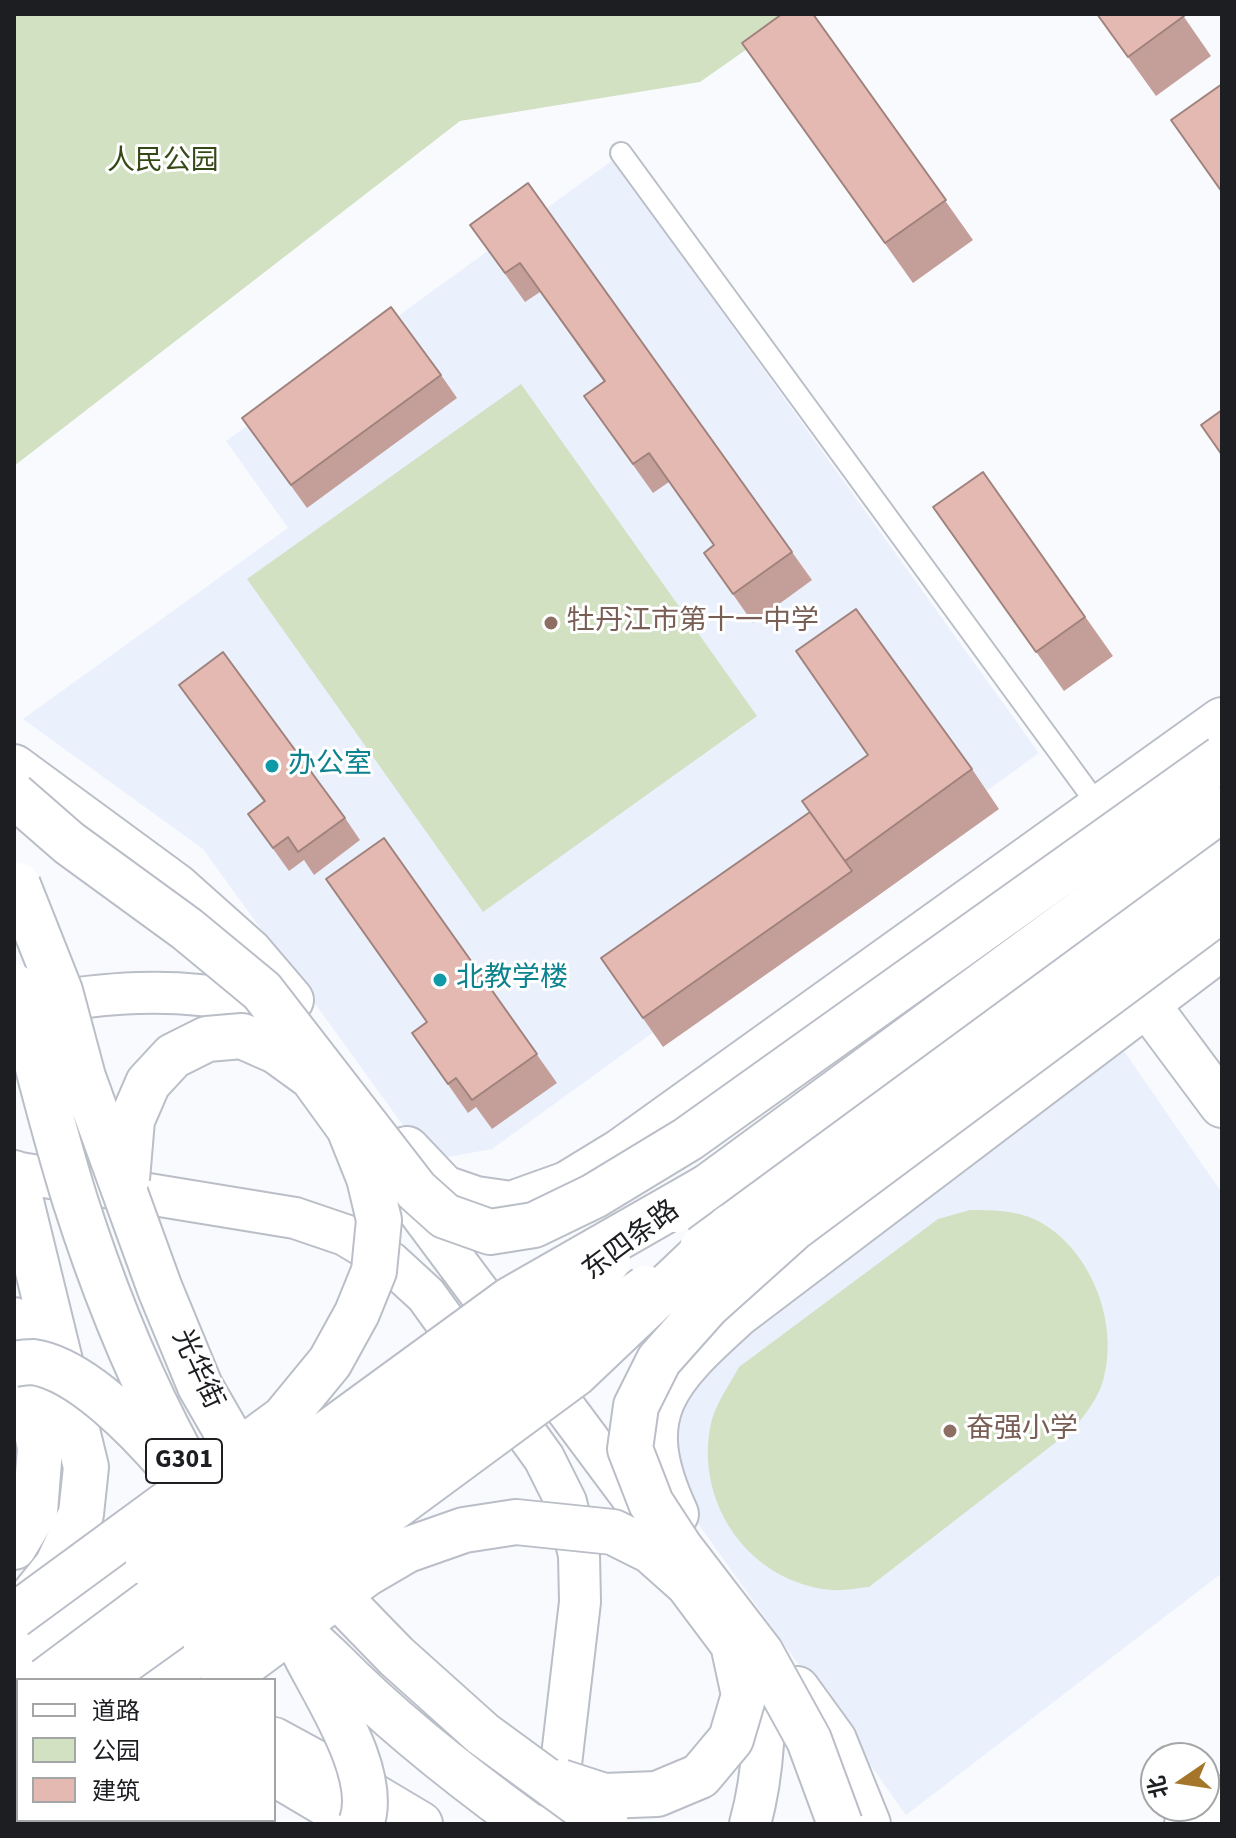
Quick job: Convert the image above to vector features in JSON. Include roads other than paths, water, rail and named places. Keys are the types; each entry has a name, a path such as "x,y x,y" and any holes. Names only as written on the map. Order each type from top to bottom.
{"main road":[{"path":"14,767 176,886 250,952 319,1033 417,1162 444,1188 476,1199 511,1204 567,1184 621,1151 1222,720"},
{"path":"14,795 69,843 187,929 262,991 416,1190 445,1216 490,1232 534,1225 594,1196 688,1139 1222,758"},
{"name":"东四条路","path":"49,1678 707,1187 1222,809"},
{"path":"101,1678 731,1226 1222,866"},
{"name":"光华街","path":"14,878 60,991 83,1077 160,1289 200,1386 266,1498 329,1587 396,1656 483,1734 606,1824"},
{"path":"840,1824 809,1740 761,1653 681,1549 651,1503 630,1449 636,1406 659,1360 707,1306 795,1227 1222,909"},
{"path":"868,1824 834,1740 680,1522 664,1487 654,1444 659,1406 676,1376 694,1354 738,1314 1222,947"},
{"name":"光华街","path":"14,986 75,1200 111,1302 157,1411 214,1515 286,1615 369,1699 450,1769 527,1824"},
{"path":"1146,1003 1222,1105"},
{"path":"18,1613 284,1418 330,1362 357,1313 374,1271 379,1220 369,1178 349,1128 312,1077 276,1051 242,1036 207,1039 173,1056 148,1083 132,1120 126,1194"},
{"path":"14,1172 86,1467 81,1514 57,1566 18,1613"},
{"path":"14,1662 511,1299 707,1187"},
{"path":"164,1678 575,1374 731,1226"},
{"path":"14,1320 40,1448 35,1512 14,1547"},
{"path":"14,1364 32,1362 76,1378 146,1439 214,1515"},
{"path":"226,1678 366,1574 407,1550 464,1530 516,1522 613,1532 651,1551 688,1584 733,1644 744,1695 731,1739 700,1776 657,1794 604,1796 538,1775"},
{"path":"276,1774 360,1824 364,1817 362,1771 286,1615"},
{"path":"276,1741 420,1824"}],"street":[{"path":"14,1008 97,994 174,992 246,1003 319,1033"},
{"path":"270,1012 761,1671"},
{"path":"14,1172 295,1218 345,1235 390,1262 426,1295 544,1458 566,1502 579,1555 580,1602 554,1824"},
{"path":"743,1614 761,1671 763,1731 757,1797 750,1824"},
{"path":"1185,1824 1222,1796"}],"lane":[{"path":"621,153 1100,808"}],"place":[{"name":"牡丹江市第十一中学","path":"551,623"},
{"name":"办公室","path":"272,766"},
{"name":"北教学楼","path":"440,980"},
{"name":"奋强小学","path":"950,1431"}],"park label":[{"name":"人民公园","path":"163,163"}]}
